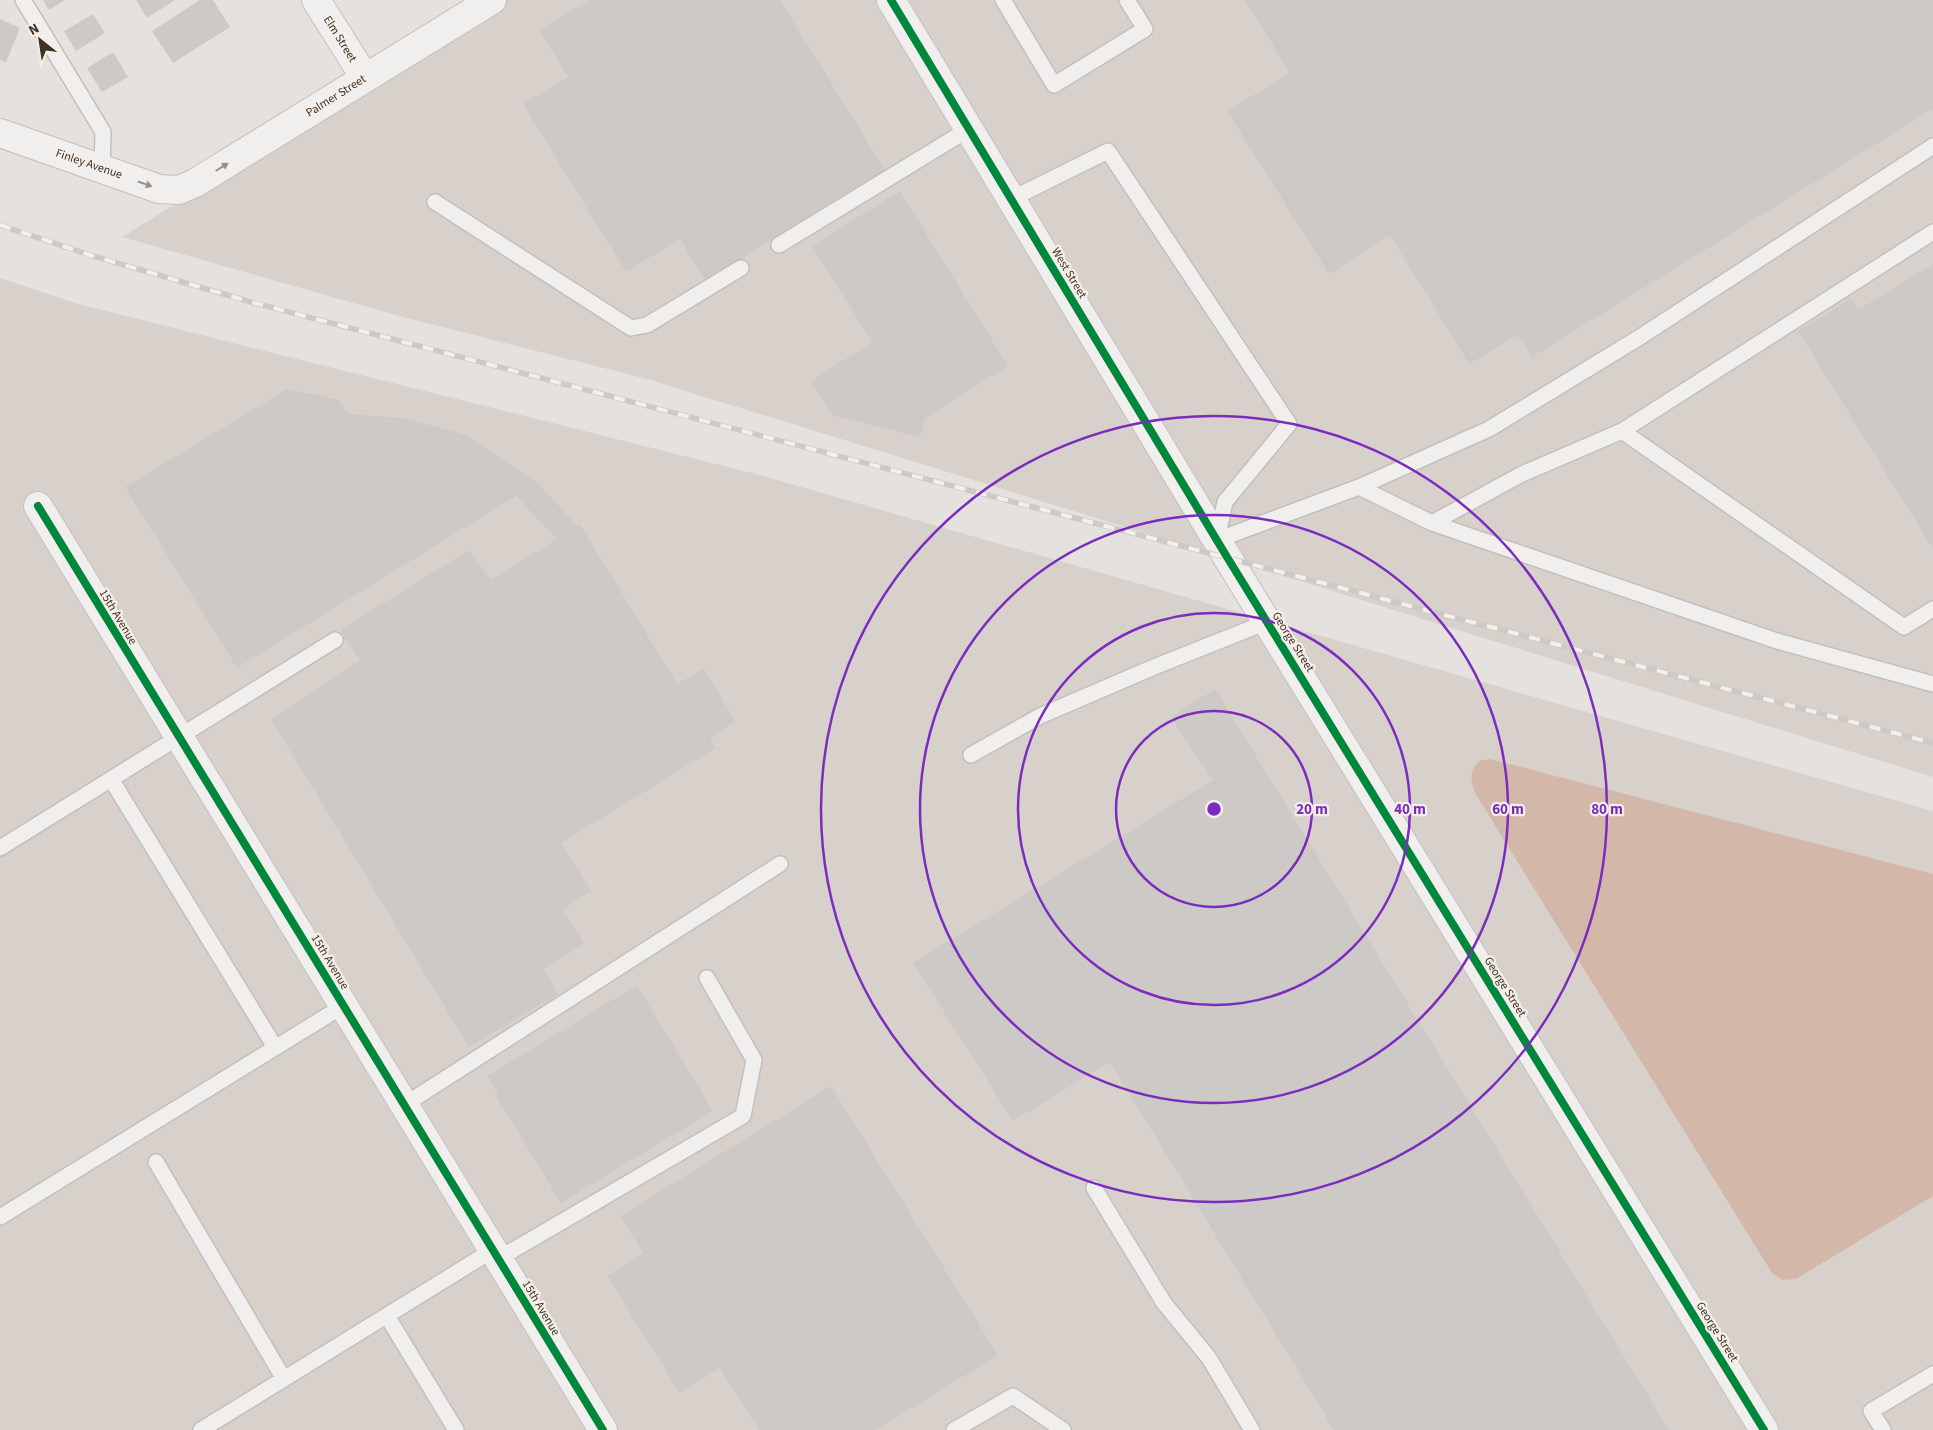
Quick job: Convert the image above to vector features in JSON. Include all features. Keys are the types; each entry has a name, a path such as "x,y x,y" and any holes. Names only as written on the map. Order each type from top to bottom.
{"street":[{"name":"Elm Street","path":"316,0 365,78"},
{"name":"Palmer Street","path":"179,190 195,183 492,0"},
{"name":"West Street","path":"892,0 1222,549"},
{"name":"Finley Avenue","path":"0,133 160,189 179,190"},
{"name":"15th Avenue","path":"38,506 603,1430"},
{"name":"George Street","path":"1222,549 1764,1430"}],"lane":[{"path":"23,0 104,132 102,169"},
{"path":"1003,0 1054,85 1145,29 1127,0"},
{"path":"779,245 969,129"},
{"path":"1011,199 1108,151 1289,424 1225,502 1222,549 1489,428 1640,337 1933,146"},
{"path":"435,202 631,328 647,325 741,268"},
{"path":"1432,523 1522,474 1622,430 1933,232"},
{"path":"1622,430 1904,627 1933,609"},
{"path":"1359,487 1432,523 1777,640 1933,684"},
{"path":"971,754 1040,716 1154,667 1267,622"},
{"path":"0,848 335,640"},
{"path":"111,779 276,1047"},
{"path":"404,1105 780,864"},
{"path":"201,1430 387,1316 743,1116 754,1060 707,978"},
{"path":"0,1216 343,1006"},
{"path":"156,1162 284,1379"},
{"path":"1094,1188 1164,1303 1209,1358 1252,1430"},
{"path":"387,1316 456,1430"},
{"path":"1883,1430 1871,1411 1933,1374"},
{"path":"954,1430 1013,1396 1063,1430"}],"shaded area":[{"path":"505,0 1933,0 1933,777 647,379 399,316 122,237"},
{"path":"0,278 78,304 752,473 1933,811 1933,1430 0,1430"},
{"path":"1490,759 1933,874 1933,1196 1796,1279 1782,1280 1772,1273 1475,793 1471,780 1473,769 1479,761"}],"building":[{"path":"43,0 65,0 49,10"},
{"path":"136,0 175,0 147,18"},
{"path":"200,0 213,0 230,27 173,63 152,31"},
{"path":"589,0 780,0 885,170 705,281 680,239 626,272 523,104 568,77 539,30"},
{"path":"1245,0 1933,0 1933,109 1532,357 1518,335 1469,364 1390,235 1329,274 1227,111 1290,73"},
{"path":"93,14 105,33 76,51 64,31"},
{"path":"0,19 20,28 6,62 0,60"},
{"path":"113,52 128,77 102,92 87,68"},
{"path":"900,191 1008,366 925,418 920,437 832,415 811,381 872,342 812,246"},
{"path":"1933,264 1933,549 1798,331 1851,299 1858,310"},
{"path":"287,389 339,400 348,414 402,418 464,434 536,481 577,526 580,524 677,684 704,668 735,721 710,738 716,748 561,843 591,891 563,909 584,944 544,969 558,994 469,1047 271,719 360,660 340,630 469,550 491,580 557,539 516,496 237,668 125,487"},
{"path":"1215,689 1669,1430 1334,1430 1110,1062 1013,1121 913,963 1213,780 1171,717"},
{"path":"637,985 713,1111 561,1203 496,1096 498,1094 487,1076"},
{"path":"831,1086 998,1355 876,1430 759,1430 720,1368 680,1393 607,1276 643,1253 620,1216"}],"railway":[{"path":"0,225 90,255 251,302 1933,743"}],"cycle path":[{"path":"891,0 1227,557 1764,1430"},
{"path":"38,506 603,1430"}]}
